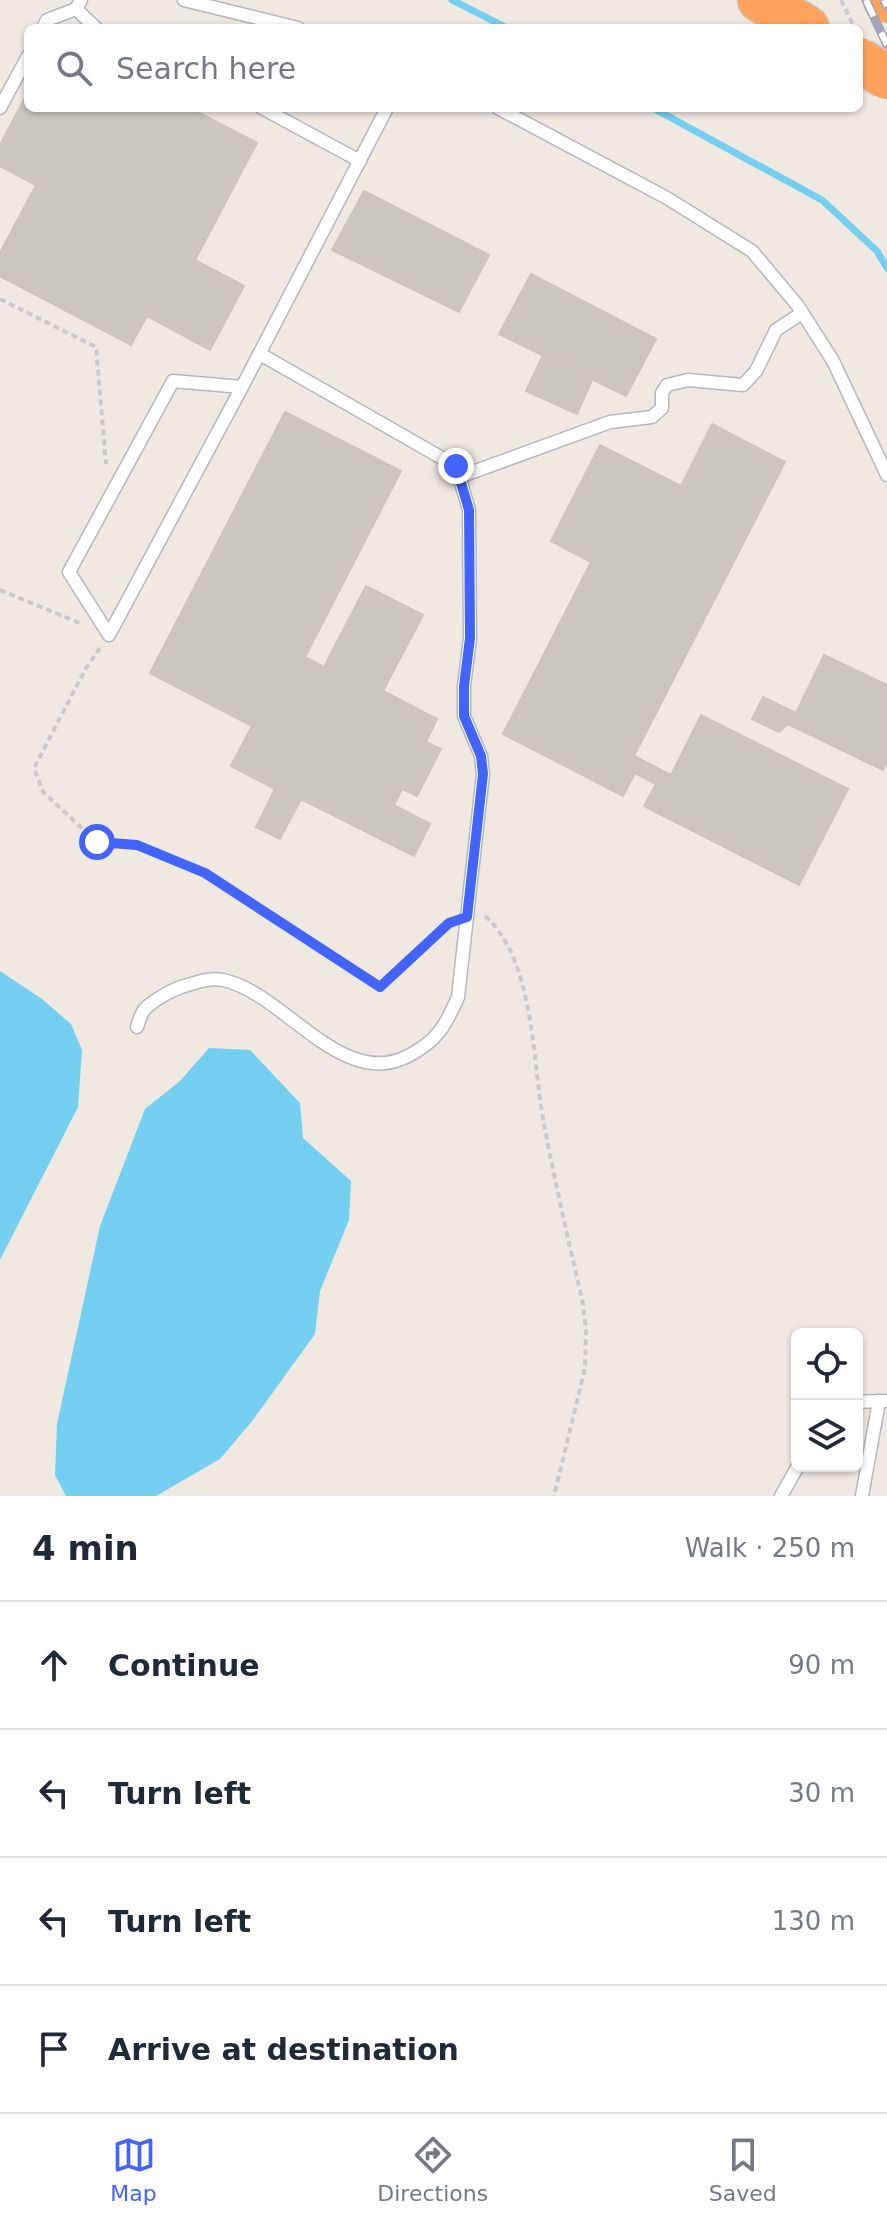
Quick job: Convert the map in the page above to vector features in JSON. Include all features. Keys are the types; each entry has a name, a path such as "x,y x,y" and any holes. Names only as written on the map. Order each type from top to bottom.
{"highway":[{"path":"760,0 800,24"},
{"path":"863,62 887,77"}],"lane":[{"path":"184,0 282,24"},
{"path":"45,24 47,20 78,5 93,24"},
{"path":"0,108 24,63"},
{"path":"269,112 360,161"},
{"path":"242,387 173,381 69,572 109,635 260,354 385,112"},
{"path":"506,112 667,198 752,251 802,313 833,361 887,475"},
{"path":"459,477 610,422 652,417 662,408 662,393 667,385 688,380 743,385 756,371 776,330 802,313"},
{"path":"137,1027 143,1010 173,989 208,978 224,980 247,988 341,1054 369,1063 396,1062 426,1047 445,1027 458,997 483,774 481,756 464,716 470,638 469,510 456,466 260,354"},
{"path":"862,1496 883,1401 863,1402"},
{"path":"781,1496 795,1472"}],"path":[{"path":"841,0 852,24"},
{"path":"0,299 96,347 106,462 102,475"},
{"path":"0,590 109,635 86,668 34,768 43,792 97,842 137,845 205,873 380,987 449,923 481,913 498,927 525,989 542,1117 583,1304 586,1331 585,1368 554,1496"}],"water":[{"path":"0,971 42,999 71,1024 82,1050 78,1107 0,1260"},
{"path":"209,1048 250,1050 300,1103 303,1138 351,1181 349,1220 320,1291 315,1334 253,1420 220,1459 156,1496 66,1496 55,1475 57,1424 100,1226 145,1109 180,1081"}],"building":[{"path":"24,100 24,112 198,112 257,143 195,260 244,286 210,350 147,316 131,345 0,276 0,253 36,185 0,166 0,145"},
{"path":"364,191 489,255 459,312 332,250"},
{"path":"531,274 656,339 626,396 499,334"},
{"path":"543,355 593,378 577,414 526,391"},
{"path":"285,412 401,471 305,657 324,667 366,586 423,615 383,691 437,719 426,742 441,749 417,796 402,789 394,805 430,824 414,856 301,799 280,839 256,827 275,789 231,766 252,726 150,673"},
{"path":"712,424 785,462 634,756 671,775 701,715 848,789 799,885 644,806 656,784 635,773 623,796 503,734 591,562 551,541 600,445 681,486"},
{"path":"824,655 887,685 887,762 883,770 788,724 779,732 752,719 763,697 796,713"}],"waterway":[{"path":"452,0 499,24"},
{"path":"660,112 822,200 877,251 887,268"}],"railway":[{"path":"866,0 887,45"},
{"path":"884,0 887,6"}],"route":[{"path":"97,842 137,845 205,873 380,987 449,923 467,917 483,774 481,756 464,716 470,638 469,510 456,466"}]}
